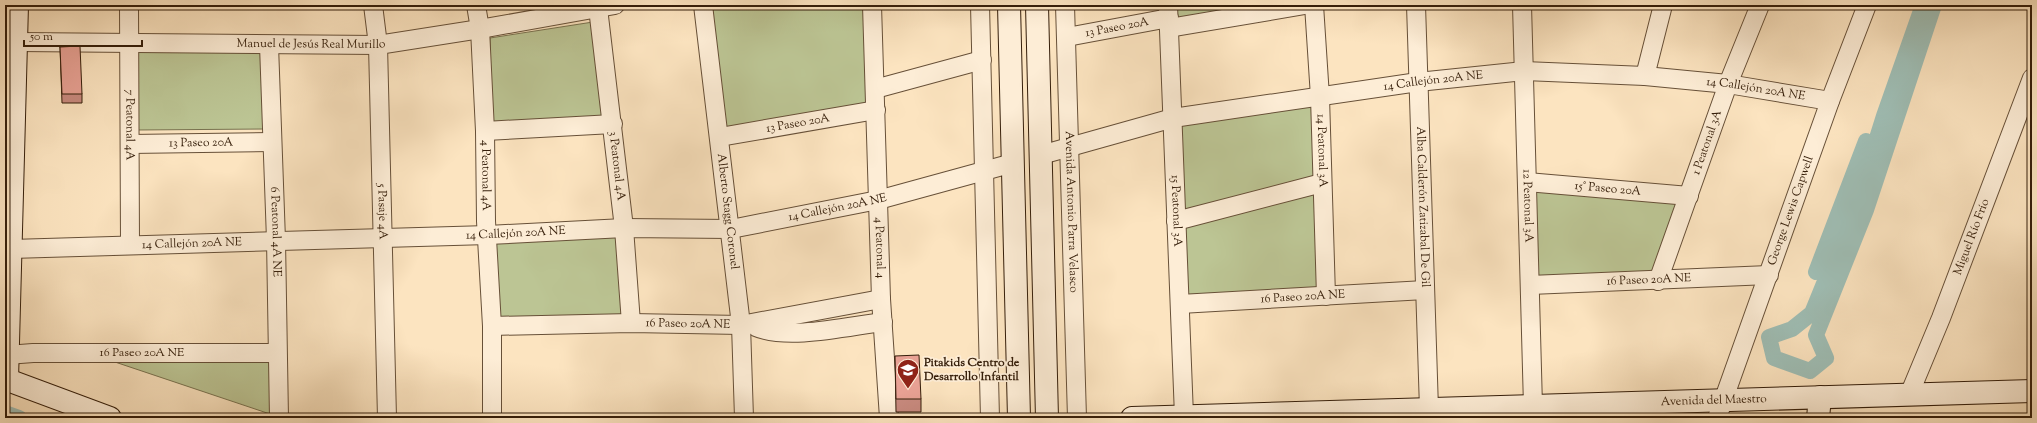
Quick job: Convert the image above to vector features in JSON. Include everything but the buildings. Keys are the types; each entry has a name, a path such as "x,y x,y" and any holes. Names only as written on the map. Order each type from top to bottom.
{"street":[{"path":"17,5 11,41 11,249 6,380 110,418"},
{"name":"7 Peatonal 4A","path":"129,5 130,245"},
{"name":"5 Pasaje 4A","path":"373,5 378,45 387,418"},
{"name":"4 Peatonal 4A","path":"476,5 480,29 485,130 492,326 492,418"},
{"name":"Alberto Stagg Coronel","path":"704,5 731,229 746,325 744,418"},
{"name":"4 Peatonal 4","path":"872,5 881,299 889,418"},
{"path":"980,5 990,418"},
{"path":"1009,5 1019,418"},
{"path":"1037,5 1047,418"},
{"name":"Avenida Antonio Parra Velasco","path":"1066,5 1077,418"},
{"name":"13 Paseo 20A","path":"1066,37 1168,17 1305,5"},
{"name":"14 Peatonal 3A","path":"1314,5 1320,97 1326,296"},
{"name":"Alba Calderón Zatizabal De Gil","path":"1416,5 1429,409"},
{"name":"12 Peatonal 3A","path":"1522,5 1533,406"},
{"path":"1645,76 1663,5"},
{"name":"1 Peatonal 3A","path":"1658,281 1728,84 1760,5"},
{"name":"George Lewis Capwell","path":"1719,409 1769,275 1830,101 1867,5"},
{"name":"Manuel de Jesús Real Murillo","path":"11,41 129,44 378,45 480,29 607,6"},
{"name":"3 Peatonal 4A","path":"607,6 613,124 624,228 631,324"},
{"name":"15 Peatonal 3A","path":"1168,17 1184,416"},
{"name":"6 Peatonal 4A NE","path":"269,45 276,240 279,418"},
{"path":"875,89 982,60"},
{"name":"14 Callejón 20A NE","path":"1041,155 1173,118 1418,82 1524,71 1645,76 1728,84 1830,101"},
{"name":"Miguel Río Frío","path":"1909,395 2032,78"},
{"name":"13 Paseo 20A","path":"720,137 876,110"},
{"path":"485,130 613,124"},
{"name":"13 Paseo 20A","path":"130,144 272,142"},
{"name":"14 Callejón 20A NE","path":"11,249 276,240 488,235 624,228 731,229 878,200 1013,163"},
{"name":"15° Paseo 20A","path":"1527,182 1689,196"},
{"path":"1176,221 1322,183"},
{"name":"16 Paseo 20A NE","path":"1530,285 1658,281 1769,275"},
{"name":"16 Paseo 20A NE","path":"1180,304 1425,290"},
{"name":"16 Paseo 20A NE","path":"492,326 631,324 746,325 881,299"},
{"path":"746,325 761,329 801,333 883,322"},
{"name":"16 Paseo 20A NE","path":"7,355 33,353 277,353"},
{"name":"Avenida del Maestro","path":"1132,418 1533,406 1719,409 1819,408 1909,395 2032,391"}],"green space":[{"path":"703,5 872,5 876,110 720,137"},
{"path":"1169,5 1306,5 1170,28"},
{"path":"593,22 606,124 492,133 490,38"},
{"path":"137,50 265,51 266,129 137,130"},
{"path":"1317,97 1325,296 1180,304 1173,118"},
{"path":"1527,182 1689,196 1658,281 1530,285"},
{"path":"624,228 631,323 492,326 488,235"},
{"path":"273,356 273,415 103,358"}],"waterway":[{"path":"1923,5 1884,116 1856,205 1812,313 1792,329 1769,337 1774,358 1810,371 1826,358 1816,335 1866,210 1934,5"},
{"path":"1816,272 1866,141"},
{"path":"5,413 19,418"}],"place":[{"name":"Pitakids Centro de Desarrollo Infantil","path":"908,390"}]}
